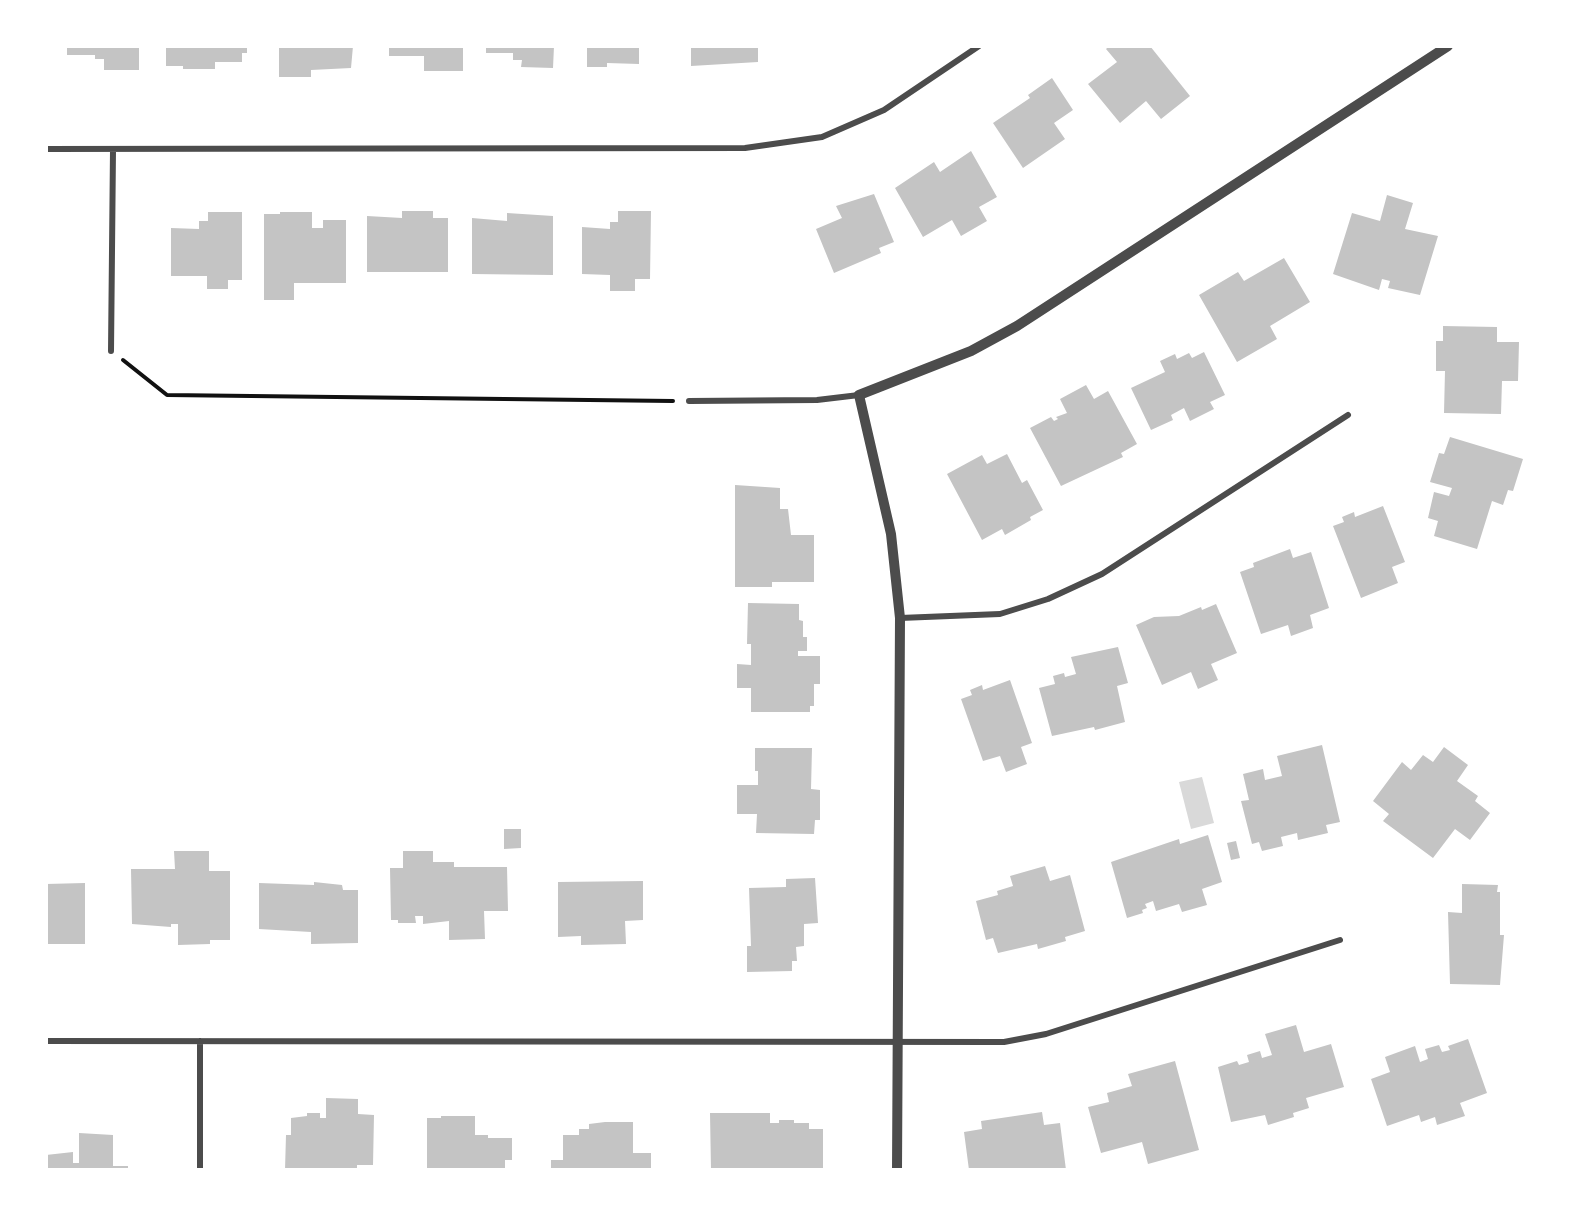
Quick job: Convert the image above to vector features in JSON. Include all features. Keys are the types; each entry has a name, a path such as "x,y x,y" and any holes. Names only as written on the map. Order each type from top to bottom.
{"street":[{"path":"46,149 745,147 822,137 832,133 884,110 979,46"},
{"path":"689,401 817,400 859,395 971,351 1017,326 1448,46"},
{"path":"111,351 113,150"},
{"path":"859,395 891,534 900,618 897,1170"},
{"path":"900,618 1000,614 1048,599 1102,574 1348,415"},
{"path":"46,1041 897,1044 1004,1042 1046,1034 1340,939"},
{"path":"200,1041 200,1170"}],"path":[{"path":"111,351 167,395 689,401"}],"shaded area":[{"path":"1202,777 1214,823 1191,829 1179,782"}],"building":[{"path":"67,46 139,46 139,70 104,70 104,59 95,59 95,55 67,55"},
{"path":"166,46 247,46 247,53 242,53 242,62 215,62 215,69 183,69 183,66 166,66"},
{"path":"279,46 353,46 351,68 311,70 311,77 279,77"},
{"path":"389,46 463,46 463,71 424,71 424,56 389,56"},
{"path":"486,46 554,46 553,68 521,67 522,60 513,60 513,53 486,53"},
{"path":"587,46 639,46 639,64 607,63 607,67 587,67"},
{"path":"691,46 758,46 758,62 691,66"},
{"path":"1109,46 1150,46 1190,96 1161,119 1146,101 1120,123 1088,84 1117,62 1106,49"},
{"path":"1052,78 1073,110 1054,123 1065,139 1023,168 993,123 1030,98 1028,95"},
{"path":"971,151 997,197 979,207 987,221 961,236 952,220 923,237 895,188 934,162 940,172"},
{"path":"874,194 894,242 879,248 881,253 834,273 816,229 842,218 836,206"},
{"path":"1387,195 1413,203 1405,229 1438,236 1420,295 1388,288 1390,281 1382,279 1379,290 1333,274 1352,213 1380,221"},
{"path":"402,211 433,211 433,218 448,218 448,272 367,272 367,216 402,218"},
{"path":"618,211 651,211 650,279 635,279 635,291 610,291 610,275 582,274 582,227 610,229 610,222 618,222"},
{"path":"208,212 242,212 242,280 228,280 228,289 207,289 207,276 171,276 171,228 199,229 199,221 208,221"},
{"path":"280,212 312,212 312,228 323,228 323,220 346,220 346,283 294,283 294,300 264,300 264,214 280,214"},
{"path":"507,213 553,216 553,275 472,274 472,218 507,221"},
{"path":"1284,258 1310,302 1270,326 1277,339 1237,362 1199,295 1238,272 1244,281"},
{"path":"1443,326 1497,327 1497,342 1519,342 1518,381 1502,381 1501,414 1444,413 1445,371 1436,371 1436,341 1443,341"},
{"path":"1204,352 1225,395 1210,402 1214,409 1190,421 1184,408 1171,415 1173,420 1151,430 1131,388 1165,372 1160,361 1175,354 1177,359 1189,353 1192,358"},
{"path":"1086,385 1094,399 1108,391 1137,444 1121,453 1123,457 1061,486 1030,428 1051,417 1054,421 1058,419 1056,417 1067,413 1060,399"},
{"path":"1450,437 1523,459 1513,491 1508,490 1503,505 1492,501 1477,549 1434,536 1438,521 1428,518 1434,492 1449,496 1452,488 1430,482 1439,453 1444,454"},
{"path":"1007,454 1022,483 1027,480 1043,510 1005,535 1002,529 982,540 947,474 982,455 987,464"},
{"path":"735,485 780,488 780,509 788,509 791,535 814,535 814,582 772,582 772,587 735,587"},
{"path":"1383,506 1405,562 1392,567 1398,583 1361,598 1333,526 1344,522 1342,517 1354,512 1355,517"},
{"path":"1290,549 1293,558 1311,552 1329,608 1310,615 1313,628 1291,636 1288,625 1261,634 1240,572 1254,567 1253,563"},
{"path":"748,603 799,604 799,620 803,621 803,637 807,637 807,651 798,651 798,656 820,656 820,684 814,684 814,706 810,706 810,712 751,712 751,688 737,688 737,664 751,665 751,644 747,644"},
{"path":"1216,604 1237,653 1211,664 1218,680 1198,689 1191,672 1162,685 1136,625 1154,617 1179,616"},
{"path":"1118,647 1128,683 1117,686 1125,722 1095,730 1094,727 1052,736 1039,688 1055,684 1053,676 1064,673 1065,677 1076,674 1071,657"},
{"path":"1010,680 1032,743 1021,747 1027,764 1006,772 1000,756 983,761 961,699 972,695 970,690 982,685 983,690"},
{"path":"1322,745 1340,822 1326,825 1328,833 1298,840 1297,833 1281,837 1283,846 1262,851 1259,842 1252,844 1241,801 1249,800 1243,774 1263,769 1265,780 1282,776 1277,756"},
{"path":"1444,747 1468,765 1457,781 1478,796 1475,801 1490,813 1470,840 1455,829 1433,858 1383,821 1389,814 1373,801 1402,762 1411,770 1423,755 1433,762"},
{"path":"755,748 812,748 811,789 820,790 820,820 815,820 814,834 756,833 757,814 737,814 737,785 758,785 758,771 755,771"},
{"path":"504,829 521,829 521,848 504,849"},
{"path":"1208,835 1222,882 1202,889 1207,905 1182,912 1179,904 1156,911 1153,901 1145,904 1147,908 1142,910 1143,913 1127,918 1111,862 1179,839 1180,844"},
{"path":"1236,841 1240,858 1231,860 1227,843"},
{"path":"174,851 209,851 209,871 230,871 230,940 210,940 210,944 178,945 178,924 171,924 171,927 132,924 131,869 175,869"},
{"path":"403,851 433,851 433,862 454,862 454,867 507,867 508,911 484,911 485,939 449,940 449,921 423,924 423,916 415,916 416,923 398,923 398,920 391,920 390,868 403,868"},
{"path":"1045,866 1050,881 1070,875 1085,931 1065,937 1066,941 1038,949 1037,944 998,953 993,938 986,940 976,901 998,895 997,891 1013,886 1010,876"},
{"path":"815,878 818,923 804,924 804,946 796,947 797,961 792,961 792,971 747,972 747,946 751,946 749,888 786,887 786,879"},
{"path":"643,881 643,920 625,921 626,944 581,945 581,936 558,937 558,882"},
{"path":"314,882 342,885 343,890 358,890 358,943 311,944 311,932 259,929 259,883 314,885"},
{"path":"85,883 85,944 46,944 46,884"},
{"path":"1462,884 1498,885 1500,935 1504,935 1500,985 1450,984 1448,912 1462,913"},
{"path":"1296,1025 1304,1052 1331,1044 1344,1087 1306,1098 1309,1108 1293,1113 1294,1117 1268,1125 1265,1115 1231,1122 1218,1067 1237,1061 1239,1065 1249,1062 1247,1055 1260,1051 1262,1058 1272,1055 1265,1034"},
{"path":"1468,1039 1487,1093 1460,1103 1465,1116 1437,1125 1435,1117 1421,1122 1419,1115 1387,1126 1371,1079 1390,1072 1385,1057 1415,1046 1420,1062 1428,1059 1425,1049 1439,1045 1442,1052 1450,1050 1448,1046"},
{"path":"1175,1061 1199,1150 1148,1164 1142,1142 1101,1153 1088,1107 1109,1102 1107,1093 1132,1086 1128,1074"},
{"path":"326,1098 358,1099 358,1114 374,1115 373,1165 357,1165 357,1169 285,1170 286,1135 291,1135 291,1118 307,1116 307,1113 320,1113 320,1118 326,1118"},
{"path":"1042,1112 1044,1125 1060,1123 1066,1170 969,1170 964,1132 982,1129 981,1121"},
{"path":"710,1113 770,1113 770,1123 779,1123 779,1120 794,1120 794,1123 809,1123 809,1129 823,1129 823,1170 711,1170"},
{"path":"441,1116 475,1116 475,1135 488,1135 488,1138 512,1138 512,1160 505,1160 505,1170 427,1168 427,1118 441,1118"},
{"path":"633,1122 633,1153 651,1153 651,1170 551,1170 551,1160 563,1160 563,1135 579,1135 579,1129 589,1129 589,1124"},
{"path":"79,1133 113,1135 113,1166 128,1166 128,1170 46,1170 46,1155 73,1152 73,1163 79,1163"}]}
